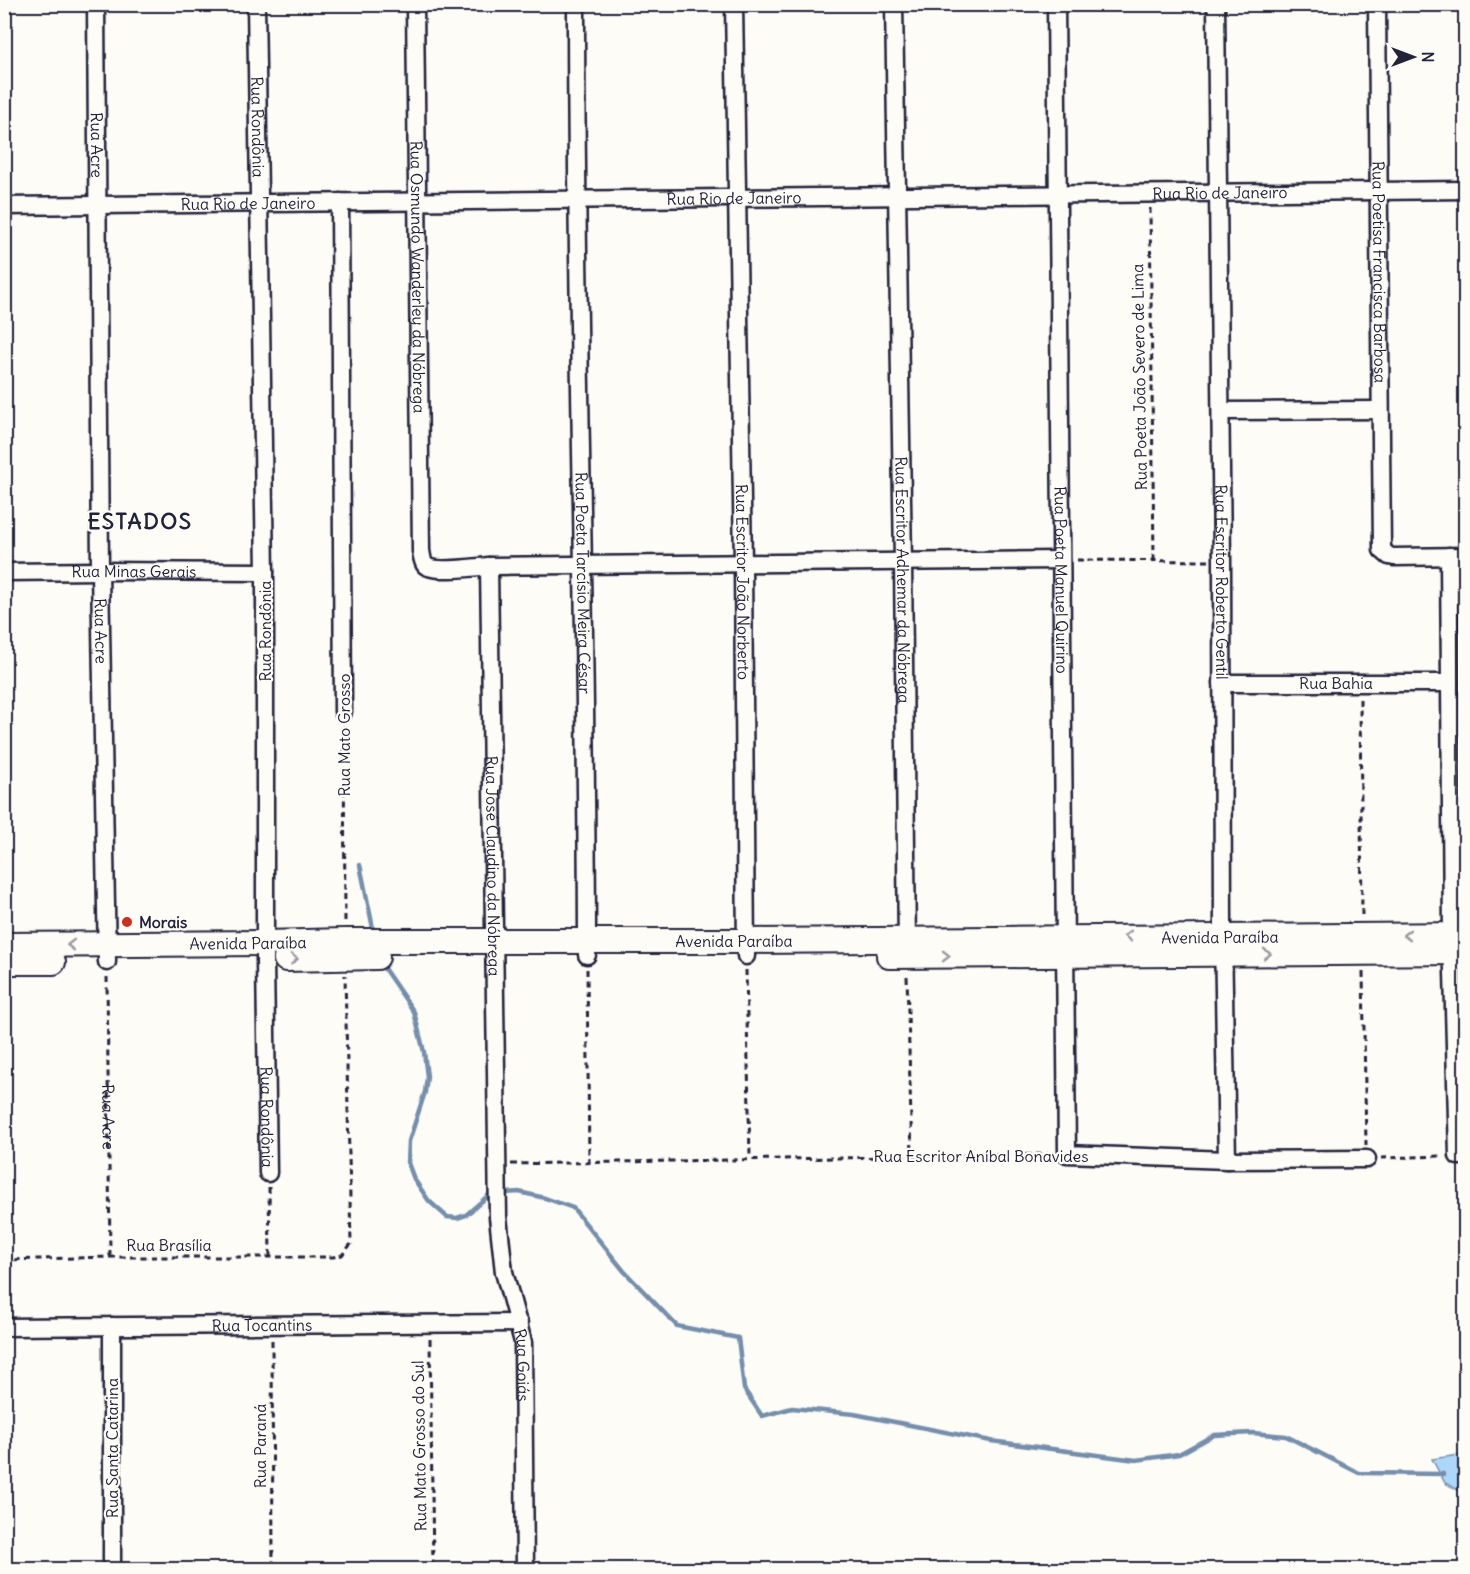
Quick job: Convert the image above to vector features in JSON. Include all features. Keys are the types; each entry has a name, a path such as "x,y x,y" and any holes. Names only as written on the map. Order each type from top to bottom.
{"street":[{"name":"Rua Acre","path":"96,4 100,571 106,953"},
{"name":"Rua Rondônia","path":"256,4 261,202 265,572 265,952 268,1173"},
{"name":"Rua Osmundo Wanderley da Nóbrega","path":"415,4 421,550 423,563 431,568 489,566"},
{"name":"Rua Poeta Tarcísio Meira César","path":"576,4 576,199 584,565 587,948"},
{"name":"Rua Escritor João Norberto","path":"734,4 743,563 746,948"},
{"name":"Rua Escritor Adhemar da Nóbrega","path":"894,4 907,947"},
{"name":"Rua Poeta Manuel Quirino","path":"1056,4 1067,1154"},
{"name":"Rua Escritor Roberto Gentil","path":"1216,4 1221,411 1223,945 1227,1160"},
{"name":"Rua Poetisa Francisca Barbosa","path":"1377,4 1382,550 1389,556 1457,556"},
{"name":"Rua Rio de Janeiro","path":"4,206 1466,190"},
{"name":"Rua Mato Grosso","path":"340,202 344,712"},
{"path":"1221,411 1380,410"},
{"path":"1457,556 1450,683 1459,943 1462,1156"},
{"path":"489,566 1061,560"},
{"name":"Rua José Claudino da Nóbrega","path":"489,566 497,1165"},
{"name":"Rua Minas Gerais","path":"4,572 265,572"},
{"name":"Rua Bahia","path":"1222,684 1450,683"},
{"name":"Avenida Paraíba","path":"4,962 106,953 363,949 1459,943"},
{"name":"Avenida Paraíba","path":"4,945 106,953"},
{"name":"Rua Escritor Aníbal Bonavides","path":"1067,1154 1227,1160 1366,1159"},
{"name":"Rua Goiás","path":"497,1165 500,1243 511,1301 523,1342 525,1569"},
{"name":"Rua Tocantins","path":"4,1327 272,1323 519,1323"},
{"name":"Rua Santa Catarina","path":"112,1326 112,1569"}],"path":[{"name":"Rua Poeta João Severo de Lima","path":"1149,194 1154,560"},
{"path":"1061,560 1222,561"},
{"name":"Rua Mato Grosso","path":"333,1257 342,1255 351,1244 363,949 344,712"},
{"path":"907,947 912,1156"},
{"path":"587,948 589,1162"},
{"path":"746,948 750,1159"},
{"name":"Rua Acre","path":"106,953 110,1257"},
{"name":"Rua Escritor Aníbal Bonavides","path":"497,1165 1067,1154"},
{"path":"1366,1159 1462,1156"},
{"name":"Rua Rondônia","path":"268,1173 270,1257"},
{"name":"Rua Brasília","path":"4,1260 110,1257 333,1257"},
{"name":"Rua Mato Grosso do Sul","path":"430,1322 432,1569"},
{"name":"Rua Paraná","path":"272,1323 273,1569"}],"water":[{"path":"1466,1454 1465,1494 1445,1483 1432,1459"}],"waterway":[{"path":"360,865 374,933"},
{"path":"381,964 414,1012 424,1052 427,1077 425,1092 409,1141 408,1163 414,1179 429,1201 447,1217 457,1218 466,1215 490,1194 519,1192 573,1208 624,1271 677,1326 738,1338 744,1389 762,1416 792,1408 854,1414 991,1441 1136,1460 1179,1454 1214,1435 1252,1433 1286,1436 1359,1473 1443,1474"}],"place":[{"name":"Morais","path":"127,922"}],"district":[{"name":"ESTADOS","path":"140,521"}]}
